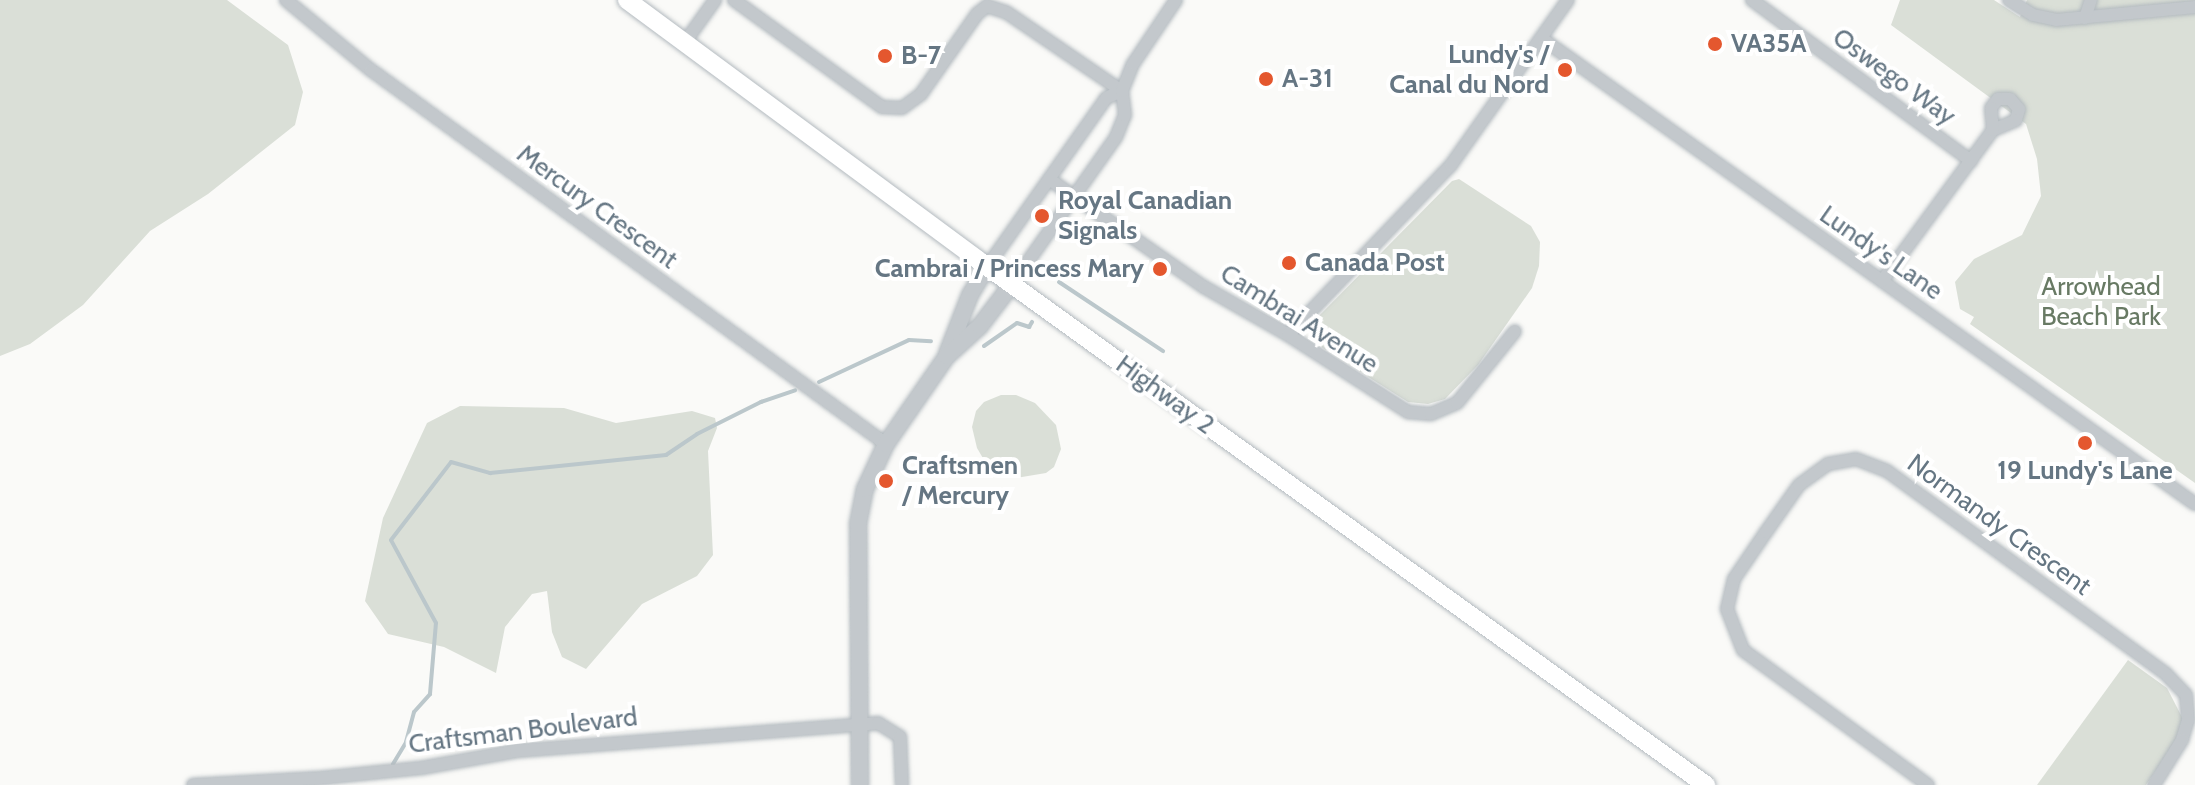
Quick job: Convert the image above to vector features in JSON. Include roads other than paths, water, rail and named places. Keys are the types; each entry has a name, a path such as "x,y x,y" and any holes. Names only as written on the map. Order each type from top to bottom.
{"main road":[{"name":"Highway 2","path":"627,0 987,267 1706,785"}],"street":[{"name":"Mercury Crescent","path":"286,0 371,70 886,444"},
{"path":"685,42 715,0"},
{"path":"734,0 882,107 902,108 921,94 977,14 987,6 1006,12 1122,91"},
{"path":"860,785 858,524 865,489 886,444 947,356 980,326 1116,137 1125,115 1122,91 1139,54 1176,0"},
{"path":"1288,335 1436,183 1568,0"},
{"name":"Oswego Way","path":"1752,0 1971,161"},
{"path":"2009,0 2033,15 2056,20 2195,7"},
{"path":"2085,18 2091,0"},
{"name":"Lundy's Lane","path":"1541,38 2195,504"},
{"path":"947,356 970,295 987,267 1106,98 1122,91"},
{"path":"1882,281 1993,130"},
{"name":"Cambrai Avenue","path":"1049,179 1204,287 1288,335 1400,408 1420,414 1444,411 1457,403 1478,382 1515,331"},
{"name":"Normandy Crescent","path":"1928,785 1743,650 1727,609 1734,579 1766,532 1799,485 1828,464 1856,459 1887,471 2166,674 2186,695 2188,720 2182,740 2154,785"},
{"path":"859,723 878,723 900,737 902,785"},
{"name":"Craftsman Boulevard","path":"193,785 321,778 421,768 516,751 859,723"}],"waterway":[{"path":"1059,282 1163,351"},
{"path":"984,346 1017,323 1029,327 1032,322"},
{"path":"819,382 909,340 931,341"},
{"path":"393,764 406,742 414,712 430,694 436,623 391,540 451,462 490,473 666,455 697,434 761,402 795,390"}],"place":[{"name":"VA35A","path":"1715,44"},
{"name":"B-7","path":"885,56"},
{"name":"Lundy's / Canal du Nord","path":"1565,70"},
{"name":"A-31","path":"1266,79"},
{"name":"Royal Canadian Signals","path":"1042,216"},
{"name":"Canada Post","path":"1289,263"},
{"name":"Cambrai / Princess Mary","path":"1160,269"},
{"name":"19 Lundy's Lane","path":"2085,443"},
{"name":"Craftsmen / Mercury","path":"886,481"}],"park label":[{"name":"Arrowhead Beach Park","path":"2101,302"}]}
